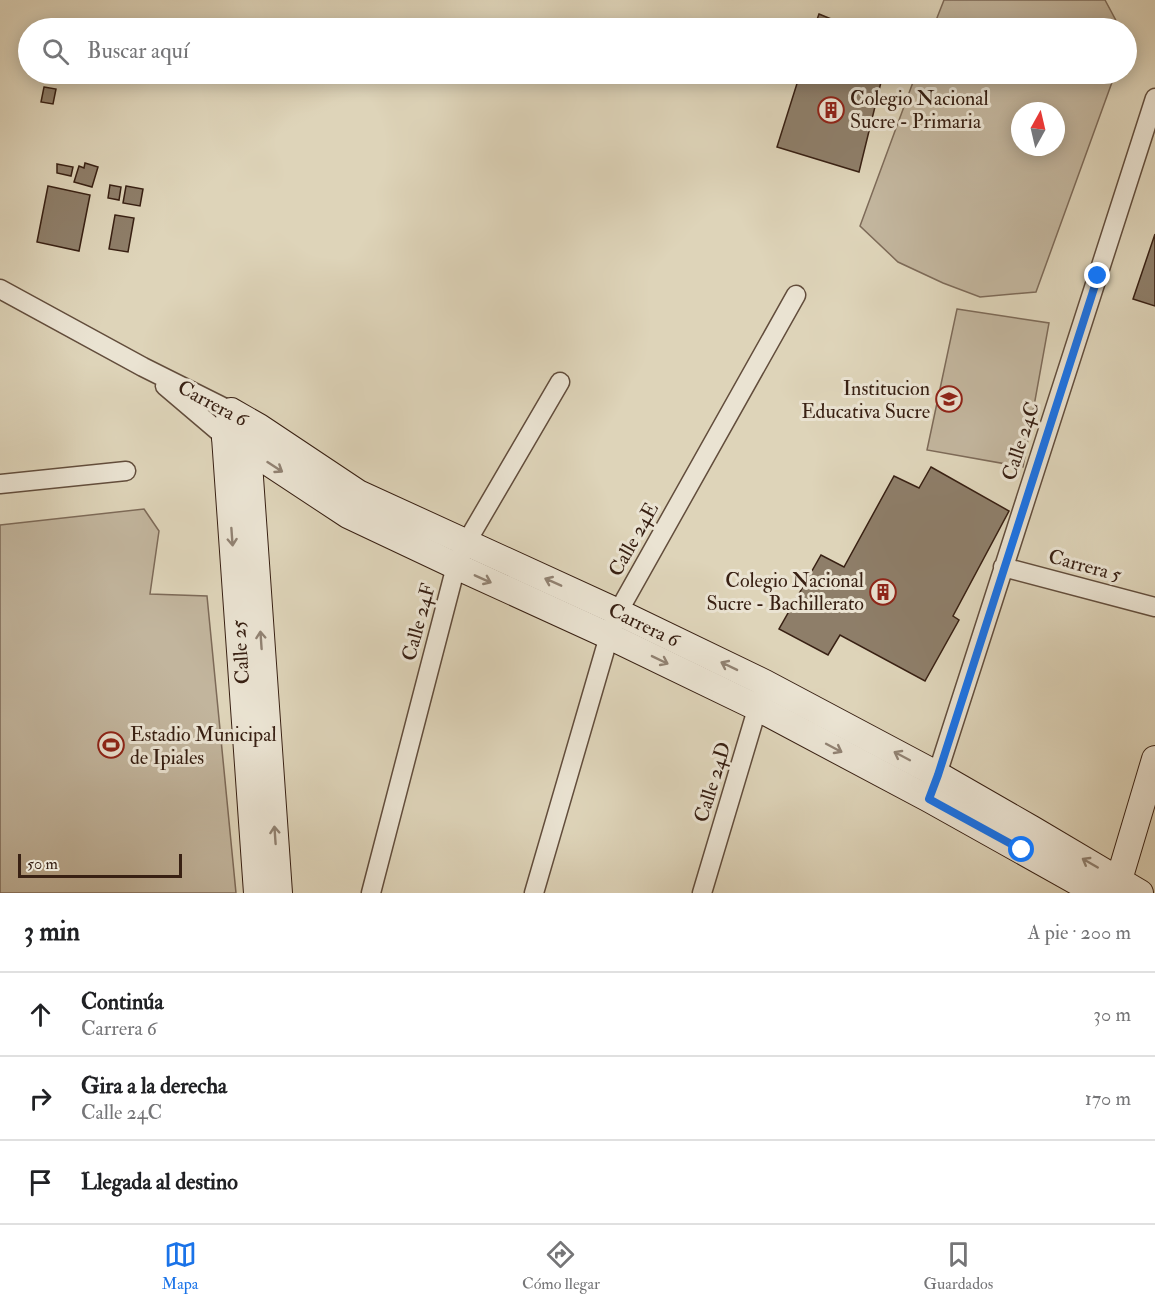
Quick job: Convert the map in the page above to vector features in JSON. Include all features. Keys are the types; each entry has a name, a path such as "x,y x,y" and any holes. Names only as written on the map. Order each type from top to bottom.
{"street":[{"name":"Calle 24C","path":"934,787 1155,98"},
{"name":"Carrera 6","path":"0,289 143,367 231,411 253,438 348,515 758,708 934,787 1125,889"},
{"name":"Calle 24E","path":"534,893 618,612 796,295"},
{"name":"Carrera 6","path":"143,367 225,437 253,438 358,493 618,612 765,683 934,787 1097,893"},
{"name":"Calle 24F","path":"371,893 456,566 466,543 560,382"},
{"name":"Calle 25","path":"231,411 225,437 257,893"},
{"name":"Calle 25","path":"253,438 279,893"},
{"path":"0,484 126,471"},
{"name":"Carrera 5","path":"1004,567 1155,607"},
{"name":"Calle 24D","path":"702,893 765,683"},
{"path":"1125,889 1155,759"}],"shaded area":[{"path":"944,0 1105,0 1115,18 937,18"},
{"path":"912,84 1111,84 1036,292 980,297 898,262 860,226"},
{"path":"957,309 1049,323 1023,467 927,450"},
{"name":"Estadio Municipal de Ipiales","path":"144,509 159,531 150,594 207,596 236,893 0,893 0,525"}],"building":[{"name":"Colegio Nacional Sucre - Primaria","path":"797,84 881,84 859,172 777,147"},
{"path":"44,87 56,89 53,104 41,102"},
{"path":"85,163 98,167 92,187 74,182 79,166 84,168"},
{"path":"57,164 73,167 71,176 57,173"},
{"path":"110,185 121,187 119,200 108,198"},
{"path":"48,186 90,195 79,251 37,242"},
{"path":"126,186 143,189 140,206 123,203"},
{"path":"115,215 134,218 128,252 109,249"},
{"path":"1155,234 1155,306 1133,299"},
{"name":"Colegio Nacional Sucre - Bachillerato","path":"931,467 1009,511 953,616 959,620 925,681 840,635 828,655 779,629 821,555 844,567 894,476 919,488"}],"place":[{"name":"Colegio Nacional Sucre - Primaria","path":"831,110"},
{"name":"Institucion Educativa Sucre","path":"949,399"},
{"name":"Colegio Nacional Sucre - Bachillerato","path":"883,592"},
{"name":"Estadio Municipal de Ipiales","path":"111,745"}],"route":[{"path":"1022,850 929,799 1098,276"}]}
